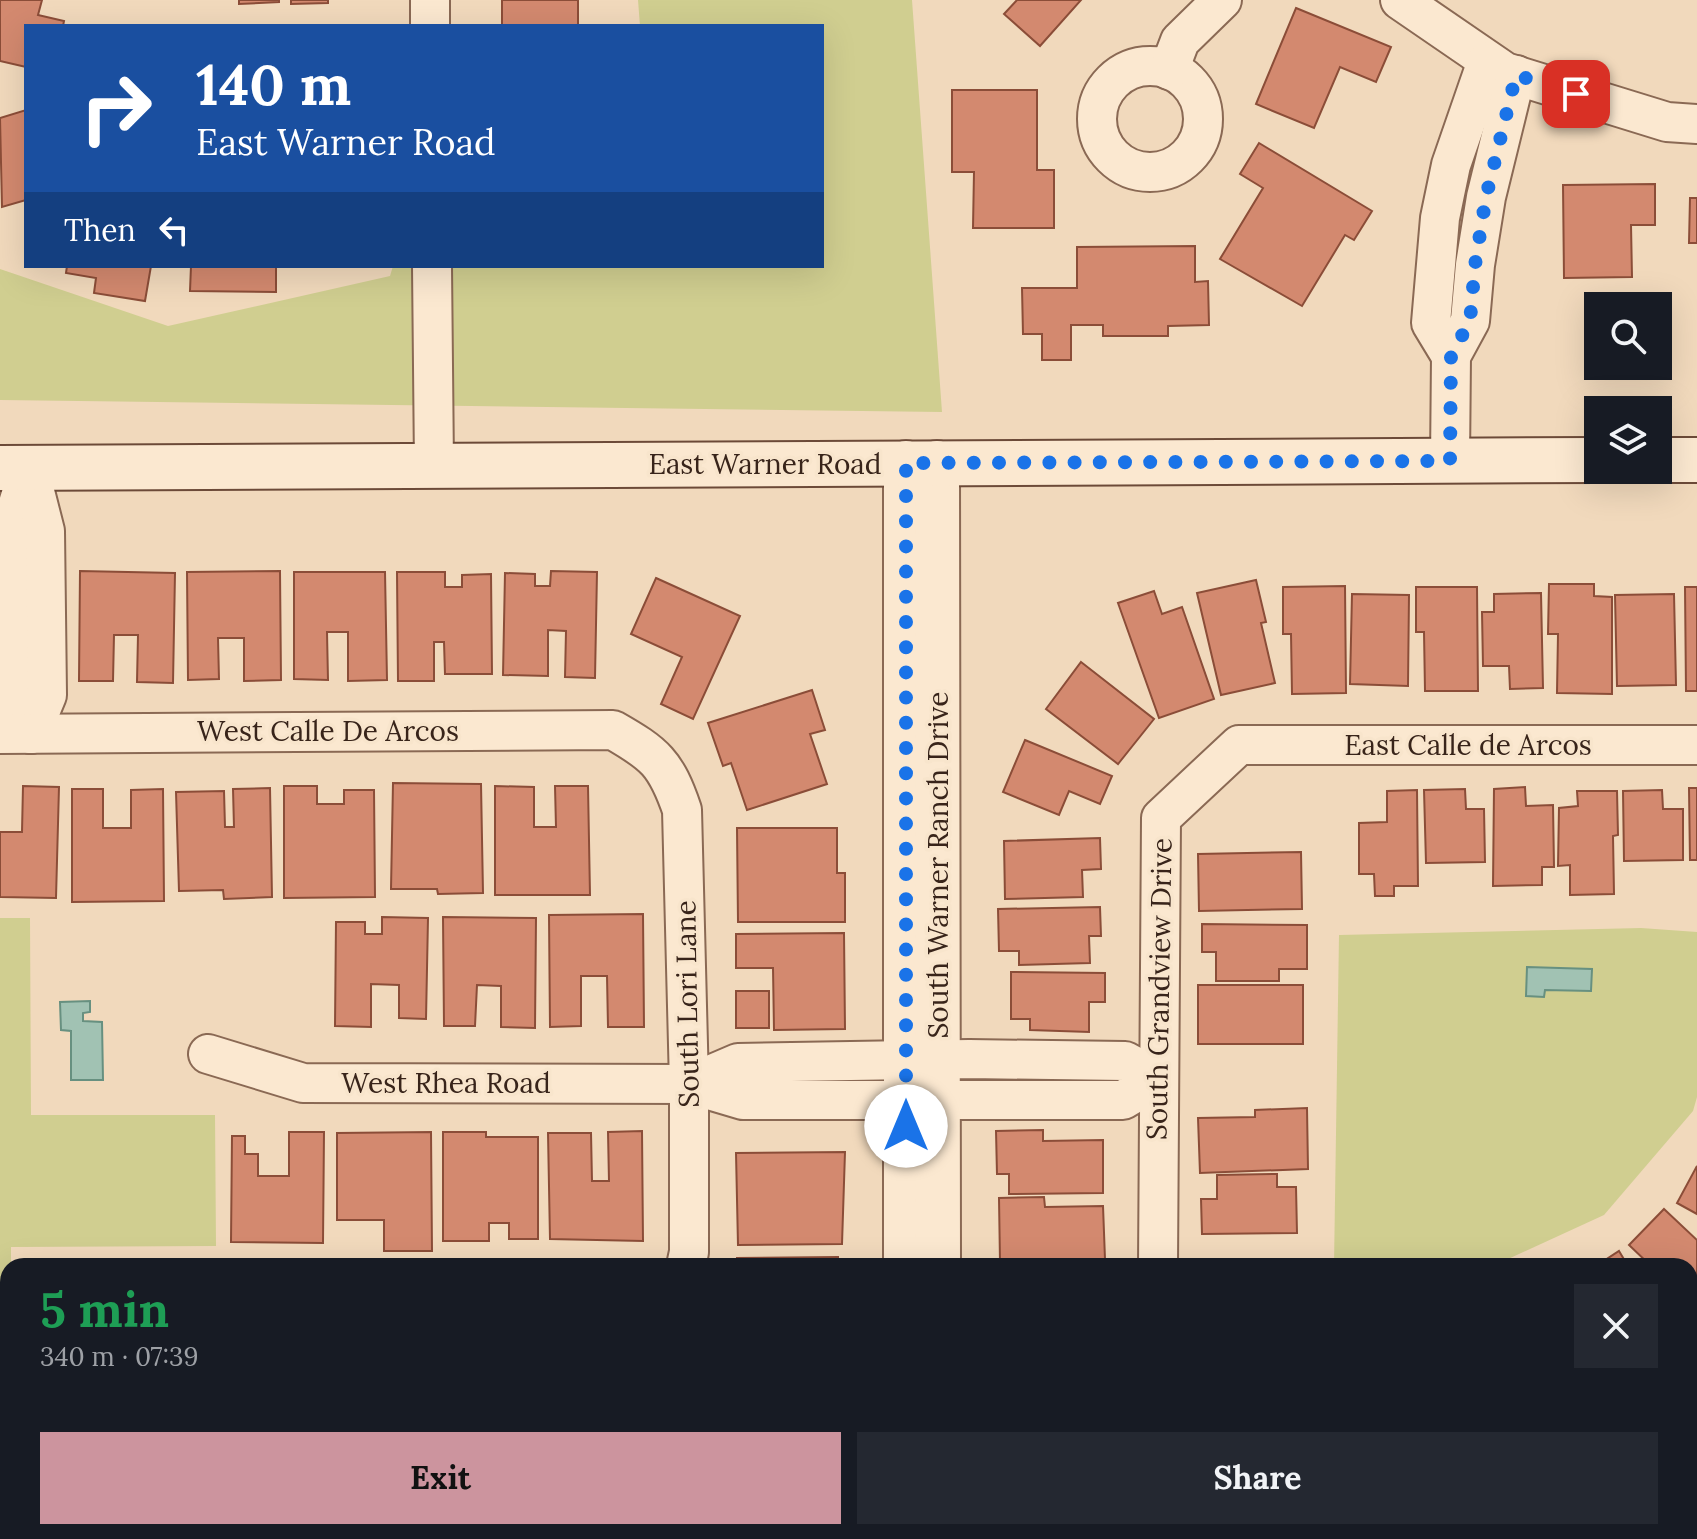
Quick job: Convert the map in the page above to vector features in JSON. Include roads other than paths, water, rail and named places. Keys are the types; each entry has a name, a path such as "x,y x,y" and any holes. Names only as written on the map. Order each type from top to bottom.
{"main road":[{"name":"East Warner Road","path":"14,468 1584,460"},
{"path":"1672,460 1697,460"},
{"name":"South Warner Ranch Drive","path":"922,463 923,1079 937,1258"},
{"name":"South Warner Ranch Drive","path":"907,1258 923,1079"}],"street":[{"path":"430,0 430,24"},
{"path":"1169,70 1180,41 1222,0"},
{"path":"1400,0 1501,68 1667,122 1697,124"},
{"path":"1451,356 1431,323 1434,265 1445,193 1451,165 1501,68"},
{"path":"1450,461 1451,356 1470,321 1501,68"},
{"path":"1445,193 1485,204"},
{"path":"432,268 434,466"},
{"path":"14,468 9,533 9,695 15,734"},
{"name":"West Calle De Arcos","path":"15,734 600,729 613,730 649,751"},
{"name":"East Calle de Arcos","path":"1239,745 1697,745"},
{"name":"South Grandview Drive","path":"1158,1258 1161,818 1239,745"},
{"name":"South Lori Lane","path":"649,751 671,778 682,810 689,1084 688,1258"},
{"name":"West Rhea Road","path":"208,1054 303,1083 689,1084 738,1063 1123,1100 1158,1079"}]}
